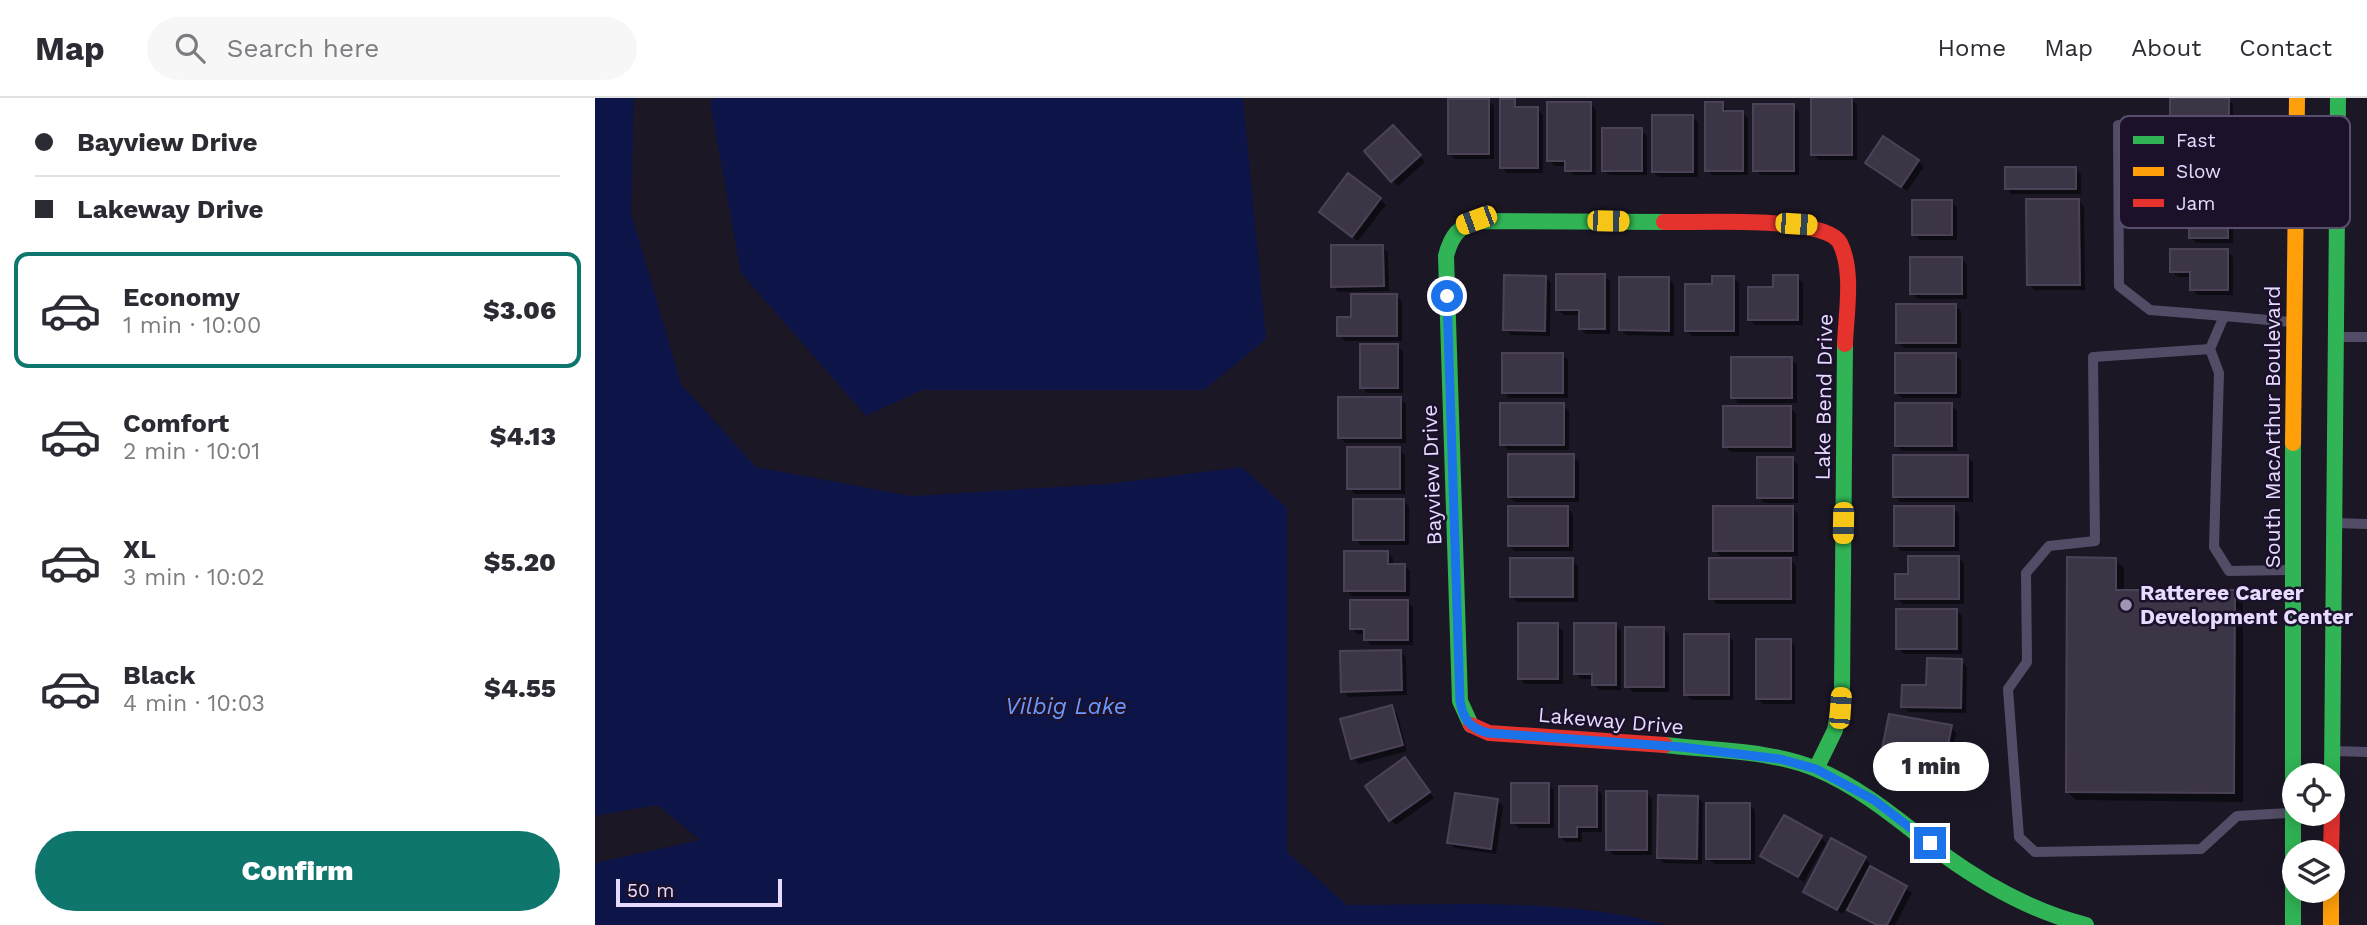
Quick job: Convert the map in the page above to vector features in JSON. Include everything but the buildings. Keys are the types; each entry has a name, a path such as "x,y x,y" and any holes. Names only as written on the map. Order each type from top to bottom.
{"street":[{"name":"South MacArthur Boulevard","path":"2297,98 2297,116"},
{"name":"South MacArthur Boulevard","path":"2337,98 2337,116"},
{"name":"Bayview Drive","path":"1468,723 1460,701 1446,256 1448,242 1458,227 1476,220 1796,224 1821,226 1834,233"},
{"name":"South MacArthur Boulevard","path":"2295,228 2293,322 2332,763"},
{"name":"South MacArthur Boulevard","path":"2298,763 2313,569 2333,523 2337,228"},
{"name":"Lake Bend Drive","path":"1816,769 1830,748 1835,733 1842,688 1846,276 1842,244 1834,233"},
{"name":"Lakeway Drive","path":"1468,723 1478,731 1489,733 1681,747 1780,759 1816,769 1874,800 1965,869 2012,897 2065,920 2087,925"},
{"name":"South MacArthur Boulevard","path":"2293,925 2294,826"},
{"path":"2331,903 2331,925"}],"lane":[{"path":"2118,125 2119,286 2150,310 2293,322"},
{"path":"2224,316 2210,349 2219,373 2214,547 2229,571 2313,569"},
{"path":"2337,337 2367,337"},
{"path":"2210,349 2093,358 2095,541 2049,546 2026,573 2027,662 2008,689 2019,837 2035,852 2201,849 2237,816 2282,814"},
{"path":"2333,523 2367,524"},
{"path":"2332,751 2367,752"}],"water":[{"name":"Vilbig Lake","path":"595,98 634,98 631,212 681,384 756,467 911,496 1107,484 1242,467 1287,508 1287,852 1347,905 1548,906 1628,916 1666,925 595,925 595,863 700,840 657,805 595,816"},
{"path":"714,98 1243,98 1266,339 1204,390 922,390 866,416 741,273 710,102"}],"traffic: fast":[{"path":"2338,98 2338,116"},
{"path":"1471,725 1460,701 1446,256 1448,249 1453,237 1461,229 1480,221 1664,222"},
{"path":"2332,763 2337,228"},
{"path":"1816,769 1835,730 1842,688 1845,344"},
{"path":"2293,443 2293,925"},
{"path":"1665,745 1780,758 1816,769 1867,797 1944,855 1994,887 2048,913 2086,925"}],"traffic: slow":[{"path":"2297,98 2297,116"},
{"path":"2293,443 2295,228"},
{"path":"2331,903 2331,925"}],"traffic: jam":[{"path":"1664,222 1787,224 1830,234 1840,243 1847,266 1845,344"},
{"path":"1471,725 1489,733 1665,745"},
{"path":"2331,840 2332,826"}],"place":[{"name":"Ratteree Career Development Center","path":"2126,605"}],"route":[{"path":"1447,296 1460,701 1468,723 1478,731 1489,733 1681,747 1780,759 1816,769 1874,800 1930,843"}]}
